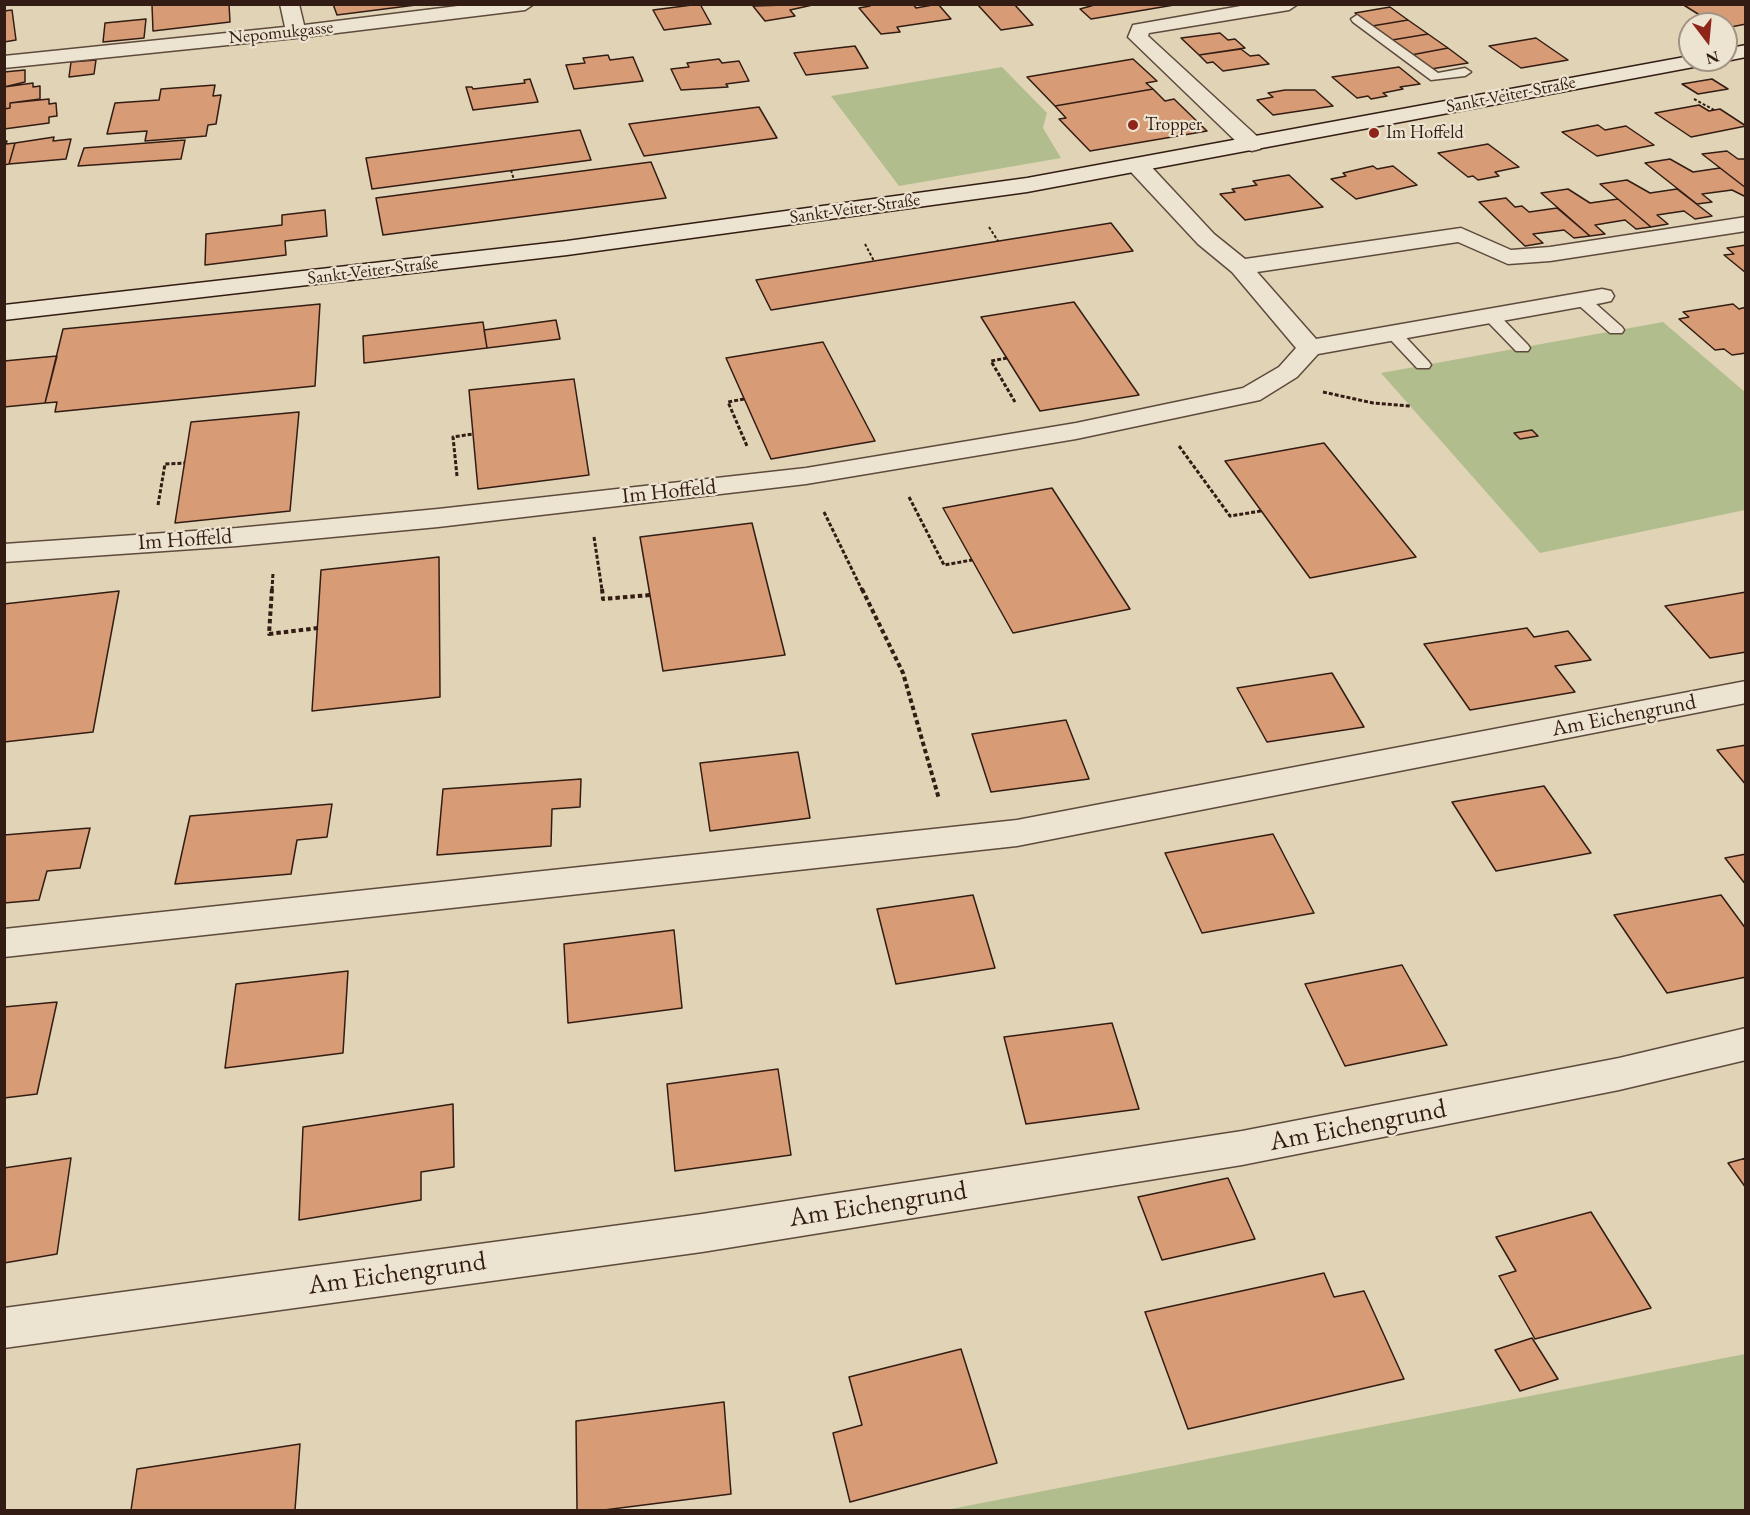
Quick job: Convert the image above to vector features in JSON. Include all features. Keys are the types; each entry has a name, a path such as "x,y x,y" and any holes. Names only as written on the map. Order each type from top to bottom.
{"street":[{"path":"289,4 296,32"},
{"name":"Nepomukgasse","path":"4,62 296,32 525,4"},
{"path":"1251,144 1138,37 1140,29 1253,7 1289,4"},
{"name":"Sankt-Veiter-Straße","path":"4,313 567,248 1027,185 1678,64"},
{"path":"1137,166 1206,239 1240,267 1310,348 1591,297"},
{"path":"1240,267 1461,235 1508,256 1590,248 1746,224"},
{"name":"Im Hoffeld","path":"4,553 275,533 806,476 1077,431 1251,394 1288,372 1310,348"},
{"name":"Am Eichengrund","path":"4,943 1028,831 1746,692"},
{"name":"Am Eichengrund","path":"4,1328 702,1233 1242,1148 1619,1074 1746,1044"}],"lane":[{"path":"1357,19 1436,77 1465,72"},
{"path":"1591,297 1616,330"},
{"path":"1490,315 1522,348"},
{"path":"1392,332 1423,365"}],"path":[{"path":"1688,95 1714,110"},
{"path":"511,170 514,180"},
{"path":"1007,358 991,361 1017,405"},
{"path":"1288,372 1328,395 1410,406"},
{"path":"744,399 728,402 747,446"},
{"path":"1156,414 1230,516 1261,511"},
{"path":"457,480 453,437 473,434"},
{"path":"891,462 944,565 972,560"},
{"path":"157,509 165,464 185,463"},
{"path":"806,476 903,673 952,841"},
{"path":"589,501 603,598 650,595"},
{"path":"275,533 268,634 318,628"}],"green space":[{"path":"1002,67 1047,113 1043,128 1061,158 899,186 831,96"},
{"path":"1663,322 1745,392 1745,510 1540,553 1381,373"},
{"path":"1745,1354 1745,1510 946,1510"}],"building":[{"path":"229,4 230,22 153,31 152,5"},
{"path":"333,4 415,4 416,5 337,15"},
{"path":"700,4 711,24 664,30 653,10"},
{"path":"817,4 790,10 795,16 765,21 753,6"},
{"path":"868,4 913,4 916,8 938,4 951,19 897,27 900,32 881,34 859,8 870,6"},
{"path":"977,4 1014,4 1033,25 1001,30"},
{"path":"1098,4 1180,4 1091,19 1080,9"},
{"path":"1682,4 1746,4 1746,24 1738,26 1738,12 1695,12"},
{"path":"1390,7 1408,20 1372,26 1355,13"},
{"path":"12,10 16,40 4,42 4,11"},
{"path":"146,19 144,38 103,42 105,23"},
{"path":"1408,20 1428,34 1392,40 1372,26"},
{"path":"1220,33 1228,40 1235,39 1245,48 1199,55 1181,38"},
{"path":"1428,34 1448,48 1411,55 1392,40"},
{"path":"1536,38 1568,60 1521,68 1489,46"},
{"path":"855,46 868,68 806,75 794,53"},
{"path":"1448,48 1468,63 1431,69 1411,55"},
{"path":"1241,49 1250,56 1259,55 1269,64 1223,71 1213,62 1207,63 1199,55"},
{"path":"608,55 610,60 633,57 643,81 574,89 566,65 585,63 583,58"},
{"path":"719,59 722,63 739,61 749,81 726,84 728,87 681,90 671,69 689,67 687,63"},
{"path":"1133,59 1157,81 1146,83 1153,89 1055,106 1027,77"},
{"path":"96,60 94,74 69,77 71,62"},
{"path":"1399,67 1420,84 1400,87 1403,89 1383,93 1387,96 1371,99 1368,96 1357,98 1332,77"},
{"path":"25,70 25,82 4,87 4,72"},
{"path":"530,79 538,102 473,110 466,87 473,89 525,83 524,80"},
{"path":"1712,79 1728,89 1698,94 1682,84"},
{"path":"33,83 33,87 40,86 40,99 10,103 10,108 4,109 4,87"},
{"path":"215,85 213,96 221,95 216,124 208,125 206,136 145,141 147,131 107,134 115,103 159,100 161,89"},
{"name":"Tropper","path":"1153,89 1165,101 1174,99 1207,131 1090,151 1059,119 1066,118 1055,106"},
{"path":"1285,90 1315,90 1333,106 1273,115 1257,100 1273,97 1268,93"},
{"path":"49,99 49,104 56,103 57,116 49,117 49,123 4,129 4,109 10,108 10,103"},
{"path":"1699,105 1709,111 1720,109 1746,126 1691,137 1655,113"},
{"path":"759,107 777,138 644,156 629,124"},
{"path":"1598,125 1605,130 1626,126 1654,145 1597,156 1562,132"},
{"path":"580,130 591,160 372,189 366,158"},
{"path":"54,137 53,141 71,139 66,159 9,164 15,143"},
{"path":"185,140 181,159 78,166 84,148"},
{"path":"4,141 7,141 6,144 15,143 9,164 4,165"},
{"path":"1488,144 1519,167 1495,172 1499,176 1478,180 1473,176 1468,177 1438,153"},
{"path":"1727,151 1738,159 1746,159 1746,188 1702,154"},
{"path":"1670,159 1693,172 1720,168 1746,188 1746,197 1732,190 1702,194 1712,202 1697,204 1645,163"},
{"path":"651,162 666,198 383,235 376,198"},
{"path":"1373,166 1377,169 1393,166 1417,185 1356,199 1331,179 1346,176 1343,173"},
{"path":"1289,175 1323,207 1245,220 1220,194 1235,192 1232,189 1257,185 1253,181"},
{"path":"1627,180 1650,193 1677,189 1712,216 1695,219 1684,211 1657,215 1668,224 1651,227 1600,184"},
{"path":"1568,189 1590,203 1618,199 1651,227 1636,229 1625,220 1595,225 1605,234 1590,236 1541,193"},
{"path":"1506,198 1515,207 1522,206 1529,212 1557,208 1590,236 1574,238 1564,230 1533,234 1543,243 1525,246 1479,202"},
{"path":"325,210 327,236 285,241 286,255 205,265 206,234 282,225 282,215"},
{"path":"1111,223 1133,251 771,310 756,280"},
{"path":"1746,245 1746,273 1724,255 1734,254 1727,248"},
{"path":"1074,302 1139,395 1040,411 981,317"},
{"path":"320,304 315,386 55,412 57,402 45,403 63,329"},
{"path":"1733,304 1739,309 1746,307 1746,353 1732,355 1724,349 1715,350 1679,319 1689,317 1683,312"},
{"path":"556,320 560,339 487,348 484,330"},
{"path":"483,322 487,348 364,363 363,336"},
{"path":"823,342 875,441 771,459 726,358"},
{"path":"57,356 45,403 4,407 4,361"},
{"path":"574,379 589,475 478,489 469,390"},
{"path":"299,412 290,511 175,523 191,422"},
{"path":"1532,430 1538,436 1520,439 1514,433"},
{"path":"1324,443 1416,557 1310,578 1225,461"},
{"path":"1052,488 1130,609 1013,633 943,508"},
{"path":"752,523 785,655 663,671 640,537"},
{"path":"439,557 440,697 312,711 321,570"},
{"path":"119,591 93,732 4,742 4,604"},
{"path":"1746,592 1746,652 1710,658 1665,606"},
{"path":"1527,628 1534,637 1568,631 1591,660 1555,666 1575,692 1470,710 1424,644"},
{"path":"1332,673 1364,727 1267,742 1237,688"},
{"path":"1066,720 1089,779 991,792 972,734"},
{"path":"1746,745 1746,785 1717,750"},
{"path":"798,752 810,818 710,831 700,763"},
{"path":"581,779 580,807 552,809 551,846 437,855 443,789"},
{"path":"1544,786 1591,853 1496,871 1452,802"},
{"path":"332,804 327,837 297,840 291,874 175,884 190,816"},
{"path":"90,828 80,868 47,871 39,900 4,903 4,835"},
{"path":"1273,834 1314,913 1202,933 1165,853"},
{"path":"1746,854 1746,885 1725,858"},
{"path":"973,895 995,968 896,984 877,909"},
{"path":"1721,895 1746,929 1746,977 1667,993 1614,915"},
{"path":"674,930 682,1008 568,1023 564,944"},
{"path":"1402,965 1447,1045 1345,1066 1305,984"},
{"path":"348,971 343,1053 225,1068 236,984"},
{"path":"57,1002 37,1094 4,1098 4,1007"},
{"path":"1112,1023 1139,1109 1026,1124 1004,1037"},
{"path":"778,1069 791,1155 675,1171 667,1084"},
{"path":"453,1104 454,1167 421,1172 421,1200 299,1220 303,1127"},
{"path":"71,1158 57,1254 4,1263 4,1168"},
{"path":"1746,1158 1746,1188 1728,1163"},
{"path":"1228,1178 1255,1239 1162,1260 1138,1197"},
{"path":"1591,1212 1651,1308 1535,1339 1499,1276 1516,1271 1496,1237"},
{"path":"1324,1273 1334,1297 1364,1291 1404,1379 1188,1429 1145,1312"},
{"path":"1532,1338 1558,1379 1520,1391 1495,1350"},
{"path":"961,1349 997,1463 850,1502 833,1433 862,1425 849,1377"},
{"path":"724,1402 731,1494 604,1510 577,1510 576,1421"},
{"path":"300,1444 295,1510 131,1510 137,1469"}],"place":[{"name":"Tropper","path":"1133,125"},
{"name":"Im Hoffeld","path":"1374,133"}]}
